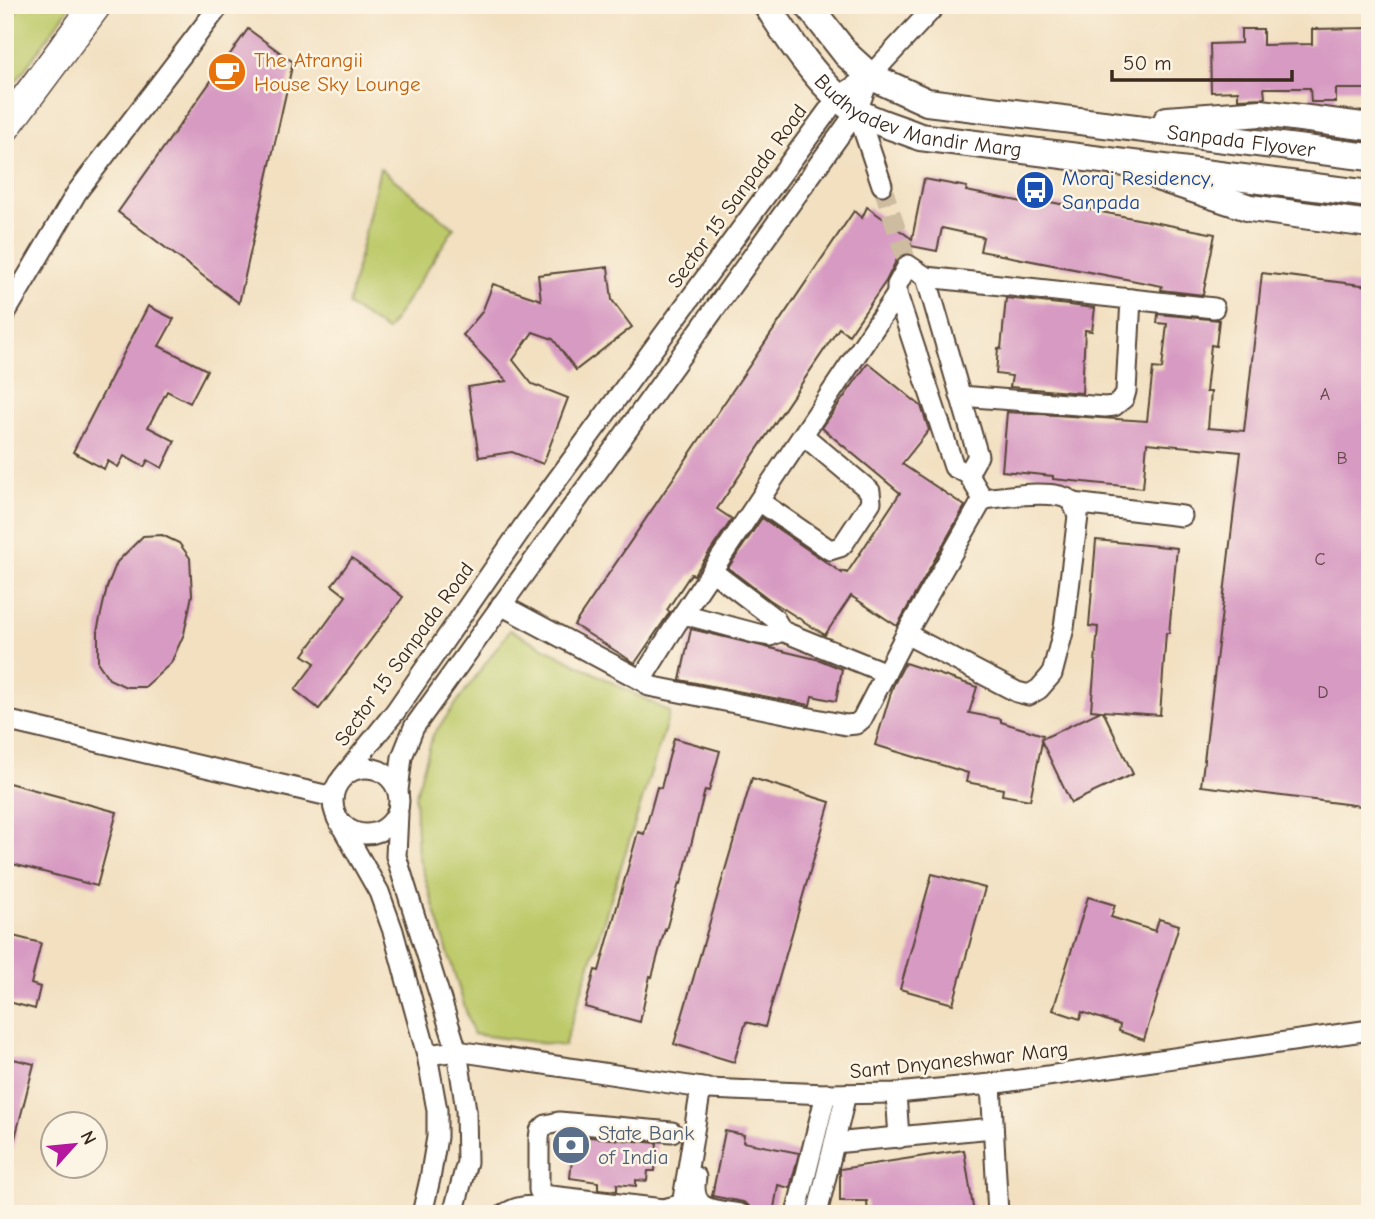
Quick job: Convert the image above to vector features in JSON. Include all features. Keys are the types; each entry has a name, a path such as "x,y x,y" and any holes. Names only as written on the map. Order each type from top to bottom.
{"main road":[{"path":"5,127 96,5"},
{"name":"Budhyadev Mandir Marg","path":"767,5 781,28 847,104 920,137 1107,160"},
{"name":"Budhyadev Mandir Marg","path":"808,5 847,55 870,76 927,102 1112,124"},
{"path":"1112,124 1261,113 1370,127"},
{"name":"Sanpada Flyover","path":"1112,124 1370,157"},
{"path":"1107,160 1250,208 1370,224"},
{"name":"Sanpada Flyover","path":"1107,160 1370,194"}],"street":[{"path":"5,314 77,192 220,5"},
{"path":"870,76 936,5"},
{"name":"Sector 15 Sanpada Road","path":"342,778 395,712 527,521 870,76"},
{"path":"847,104 882,185"},
{"name":"Sector 15 Sanpada Road","path":"398,791 402,757 414,727 501,606 847,104"},
{"path":"983,499 968,474 954,467 897,294 897,285 908,265 926,277 1214,308"},
{"path":"926,277 978,456 968,474"},
{"path":"645,682 645,674 683,614 897,294"},
{"path":"960,396 1114,406 1124,398 1126,391 1131,299"},
{"path":"759,501 830,550 840,548 844,543 871,502 870,491 803,435"},
{"path":"983,499 1049,495 1063,497 1073,503 1182,516"},
{"path":"501,606 649,686 856,724 862,719 983,499"},
{"path":"906,635 1017,692 1029,695 1039,689 1052,674 1064,628 1078,516 1073,503"},
{"path":"712,571 775,619 782,631 886,673"},
{"path":"683,614 758,634 770,636 782,631"},
{"path":"5,720 333,797"},
{"path":"422,1214 437,1137 437,1110 427,1055 393,931 379,892 333,808 336,787 342,778 351,771 362,768 384,773 393,781 398,791 400,802 396,856 457,1051 466,1110 467,1163 453,1214"},
{"path":"337,818 353,832 374,834 393,822 398,813"},
{"name":"Sant Dnyaneshwar Marg","path":"427,1055 457,1051 705,1089 836,1094 896,1093 991,1084 1370,1030"},
{"path":"991,1084 998,1214"},
{"path":"672,1132 559,1122 546,1125 540,1131 539,1139 539,1190 542,1195 663,1209 680,1205 705,1089"},
{"path":"705,1089 694,1191 698,1203 706,1208 740,1214"},
{"path":"896,1093 900,1138"},
{"path":"817,1214 834,1143 836,1094"},
{"path":"796,1214 836,1094"},
{"path":"834,1143 993,1128"},
{"path":"505,1214 526,1205 578,1214"}],"green space":[{"path":"20,5 71,5 5,97 5,30"},
{"path":"380,168 454,228 387,331 348,305"},
{"path":"510,630 670,712 564,1046 473,1034 418,855 415,797 433,735"}],"building":[{"path":"1370,28 1370,89 1336,89 1336,102 1311,102 1310,88 1264,88 1265,98 1238,99 1238,91 1211,92 1210,44 1241,43 1241,29 1263,29 1263,45 1312,44 1312,29"},
{"path":"248,29 293,62 239,303 118,212"},
{"path":"924,179 967,187 966,191 1023,202 1024,197 1215,234 1203,295 1161,290 1162,286 980,251 983,237 942,228 937,251 911,244 897,259 886,281 849,335 839,328 717,509 732,519 694,575 691,574 667,610 670,612 635,663 574,625 854,211 862,218 867,207 912,239"},
{"path":"608,267 612,300 632,327 576,370 553,339 533,332 513,360 532,384 568,398 543,464 512,452 479,457 468,387 507,381 463,335 482,312 493,284 541,300 538,275"},
{"path":"1262,273 1370,286 1370,807 1201,786 1241,452 1147,443 1143,488 1002,471 1007,412 1147,421 1153,368 1162,369 1167,324 1157,323 1158,314 1219,320 1216,346 1211,345 1206,392 1211,392 1208,428 1244,431"},
{"path":"1006,298 1095,308 1092,331 1085,330 1082,393 1010,387 1012,376 996,374"},
{"path":"148,306 174,319 159,346 207,370 190,403 167,391 148,427 175,441 162,468 148,460 144,467 124,456 118,467 108,461 104,469 73,452"},
{"path":"868,363 921,406 929,430 902,464 965,506 897,626 851,596 825,635 770,600 728,568 762,518 842,573 847,573 900,493 822,428"},
{"path":"162,535 179,543 190,558 192,595 184,634 171,663 145,687 126,687 109,679 98,663 98,627 107,587 117,562 143,536"},
{"path":"1096,540 1177,548 1169,633 1166,633 1160,715 1103,711 1133,774 1071,803 1042,742 1030,800 1002,795 1003,789 966,782 968,773 875,745 893,686 905,663 977,687 969,713 1001,719 1001,722 1043,735 1042,739 1101,711 1091,710 1098,627 1089,626"},
{"path":"352,558 403,597 319,709 295,690 315,663 303,655 346,596 332,585"},
{"path":"691,629 820,660 842,669 836,701 812,696 810,705 680,680"},
{"path":"674,738 720,751 709,791 705,790 681,884 679,883 652,977 650,976 640,1022 585,1007 595,970 599,971 638,832 644,834 657,787 661,788"},
{"path":"752,778 830,802 765,1027 746,1022 734,1062 674,1044"},
{"path":"5,782 117,812 97,886 5,862"},
{"path":"932,874 985,888 953,1004 900,989"},
{"path":"1088,897 1115,905 1111,917 1155,931 1159,919 1179,925 1144,1040 1119,1031 1120,1025 1082,1012 1080,1019 1053,1010"},
{"path":"5,934 41,943 31,984 40,987 35,1009 5,1001"},
{"path":"5,1057 34,1064 12,1150 5,1149"},
{"path":"725,1131 744,1135 743,1142 799,1153 790,1188 778,1185 773,1214 752,1211 743,1202 712,1196"},
{"path":"567,1135 657,1143 655,1171 648,1171 647,1181 636,1180 636,1186 617,1184 617,1191 598,1189 598,1182 570,1178 572,1159 566,1159"},
{"path":"964,1150 974,1214 868,1214 867,1201 840,1201 840,1169"}],"tunnel":[{"path":"882,185 908,265"}],"place":[{"name":"The Atrangii House Sky Lounge","path":"227,72"},
{"name":"Moraj Residency, Sanpada","path":"1035,190"},
{"name":"State Bank of India","path":"571,1145"}]}
